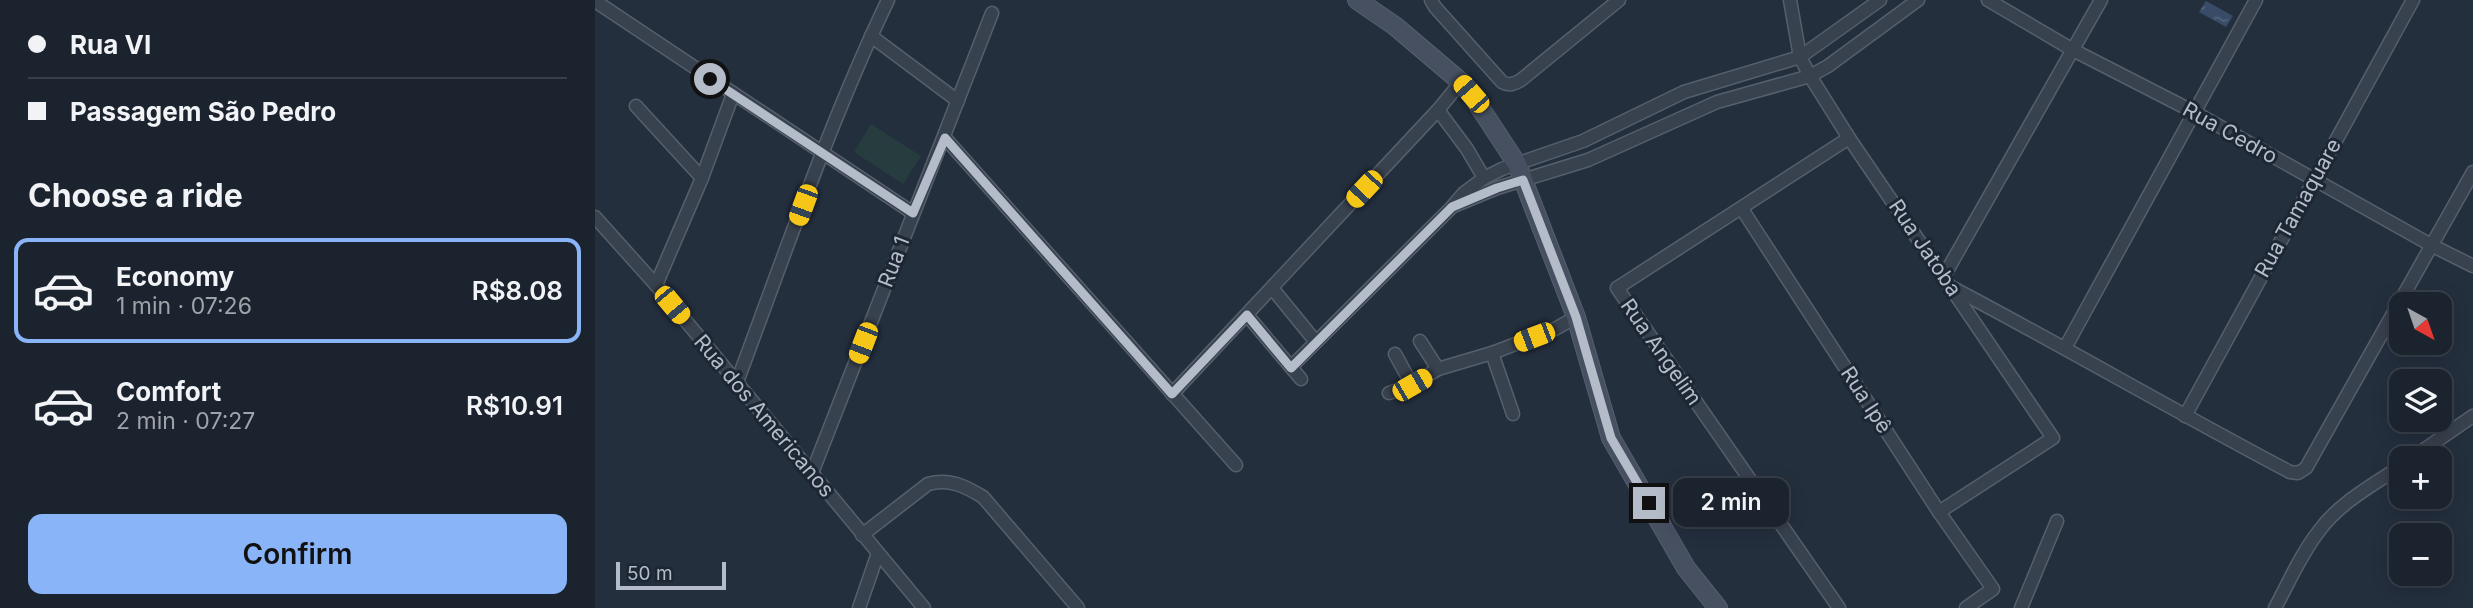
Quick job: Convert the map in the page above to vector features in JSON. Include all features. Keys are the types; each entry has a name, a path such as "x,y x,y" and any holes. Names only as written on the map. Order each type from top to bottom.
{"street":[{"path":"737,382 822,154 888,0"},
{"path":"1357,0 1395,26 1461,82 1520,172 1576,317 1611,438 1686,568 1719,608"},
{"path":"1431,0 1507,85 1521,80 1619,0"},
{"name":"Rua Jatoba","path":"1790,0 1800,57 1810,76 1849,138 2053,438 1939,512"},
{"path":"1452,207 1497,188 1520,172 1684,92 1800,57 1880,0"},
{"path":"1291,368 1464,193 1484,177 1588,160 1717,102 1810,76 1828,66 1918,0"},
{"name":"Rua Cedro","path":"1988,0 2073,50 2194,112 2473,266"},
{"path":"2101,0 1948,281 2185,416 2290,472 2298,473 2306,468 2473,172"},
{"path":"2065,348 2256,0"},
{"name":"Rua Tamaquare","path":"2185,416 2413,0"},
{"path":"595,1 913,213"},
{"name":"Rua 1","path":"812,473 992,13"},
{"path":"871,36 958,102"},
{"path":"1172,394 1438,110 1461,82"},
{"path":"656,285 702,178 733,94"},
{"path":"636,106 702,178"},
{"path":"1438,110 1484,177"},
{"path":"945,138 1236,465"},
{"name":"Rua Angelim","path":"1839,608 1617,288 1849,138"},
{"path":"1583,141 1588,160"},
{"name":"Rua Ipê","path":"1742,209 1939,512 1993,589 1965,608"},
{"name":"Rua dos Americanos","path":"595,217 656,285 924,608"},
{"path":"1272,288 1316,342"},
{"path":"1247,315 1301,379"},
{"path":"1389,393 1412,385 1438,369 1492,353 1555,329 1576,317"},
{"path":"1420,341 1438,369"},
{"path":"1492,353 1513,414"},
{"path":"1395,354 1412,385"},
{"path":"2429,446 2473,416"},
{"path":"2275,608 2320,529 2340,509 2389,474"},
{"path":"862,535 928,484 938,481 966,487 983,497 1078,608"},
{"path":"2021,608 2057,521"},
{"path":"859,608 878,553"}],"green space":[{"path":"871,124 921,156 903,184 854,152"}],"water":[{"path":"2206,1 2233,16 2226,27 2199,12"}],"route":[{"path":"710,79 913,213 945,138 1172,394 1247,315 1291,368 1452,207 1523,180 1576,317 1611,438 1649,503"}]}
